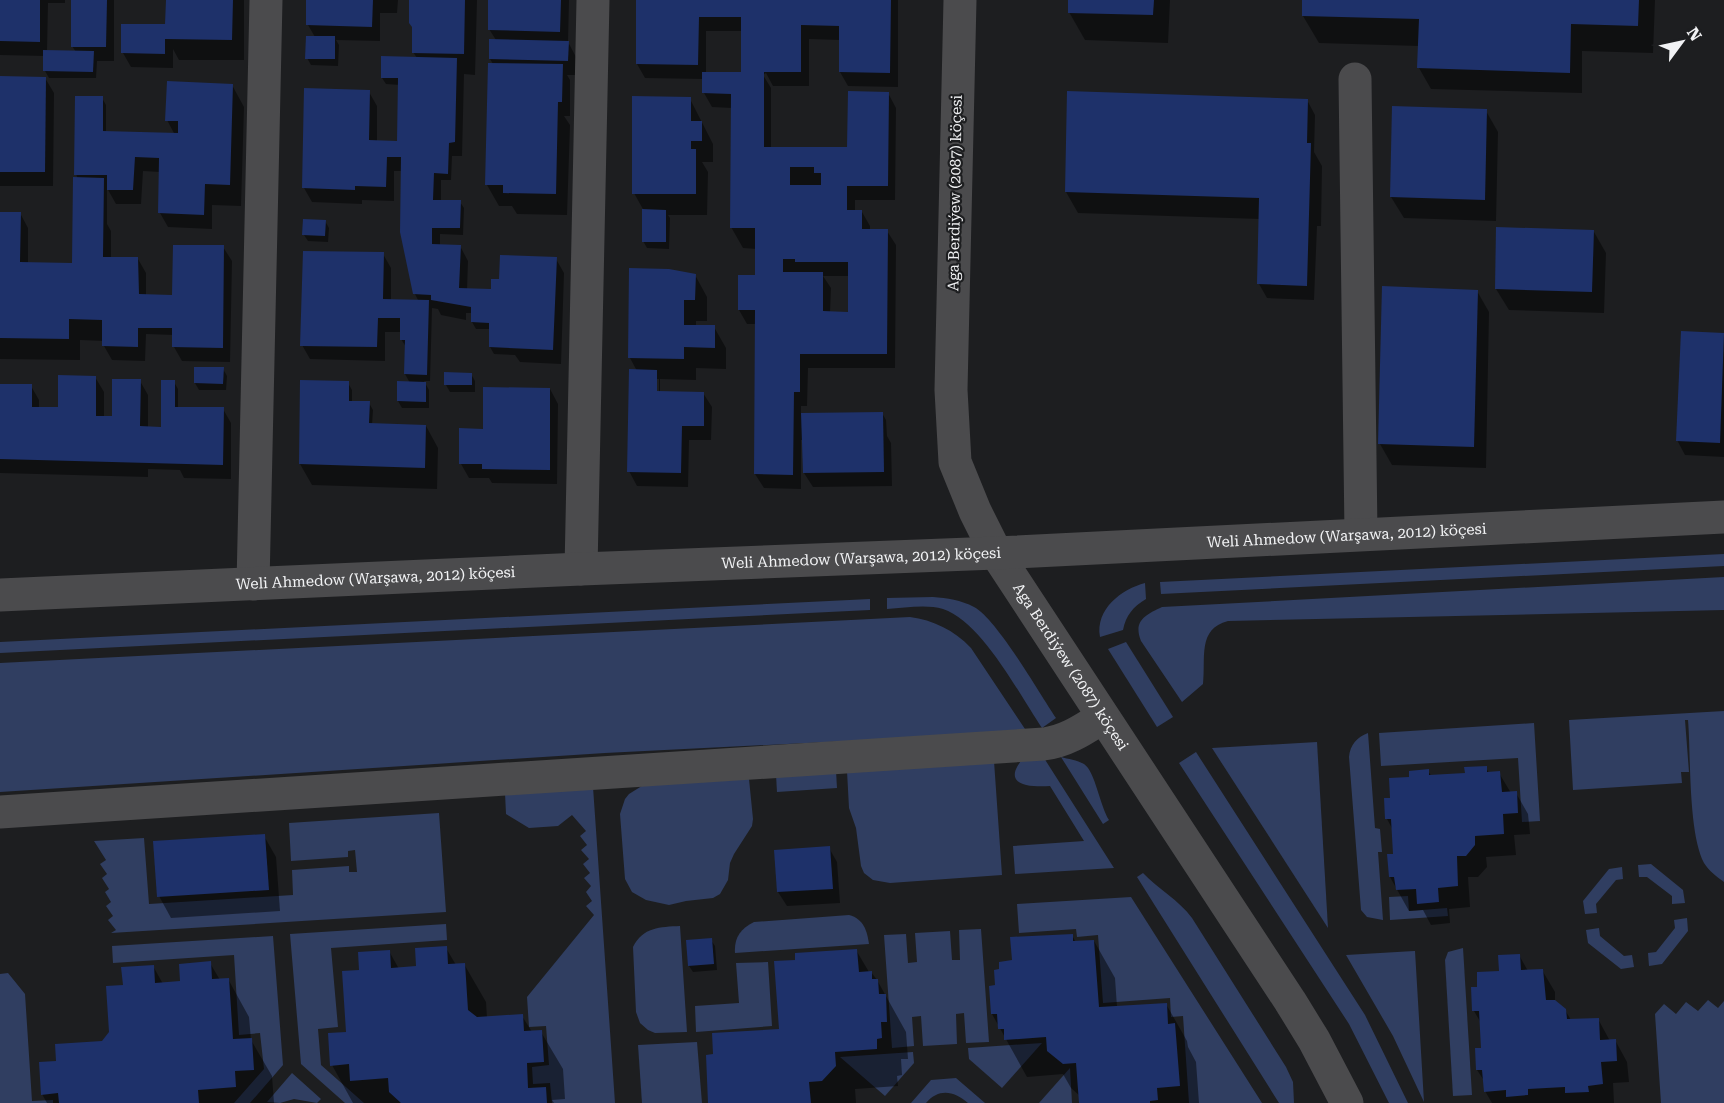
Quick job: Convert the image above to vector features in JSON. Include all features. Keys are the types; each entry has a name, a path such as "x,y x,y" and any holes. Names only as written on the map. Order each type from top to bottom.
{"street":[{"path":"253,584 266,0"},
{"path":"581,569 593,0"},
{"name":"Aga Berdiýew (2087) köçesi","path":"960,0 951,390 955,462 975,511 996,553 1290,1001 1339,1095"},
{"path":"1355,79 1361,534"},
{"name":"Weli Ahmedow (Warşawa, 2012) köçesi","path":"0,595 996,553 1724,518"},
{"path":"0,812 1044,744 1070,737 1103,717"}],"shaded area":[{"path":"1724,554 1724,566 1161,594 1160,582"},
{"path":"1724,577 1724,610 1228,621 1218,625 1207,638 1203,684 1182,702 1141,641 1139,634 1142,619 1162,607"},
{"path":"1145,583 1146,599 1131,612 1123,630 1100,637 1100,627 1106,609 1119,595"},
{"path":"933,597 964,603 983,614 1006,641 1056,718 1042,728 985,643 958,616 943,609 930,607 887,609 887,598"},
{"path":"870,599 870,610 0,653 0,642"},
{"path":"910,617 943,627 958,636 971,648 1027,732 605,753 0,792 0,663"},
{"path":"1126,642 1173,717 1157,727 1108,649"},
{"path":"1724,711 1724,882 1704,863 1695,833 1688,720 1685,720 1689,772 1681,772 1682,783 1573,790 1569,720"},
{"path":"1534,723 1540,821 1522,822 1518,758 1381,766 1379,733"},
{"path":"1368,733 1375,828 1380,829 1382,852 1378,852 1383,920 1367,917 1361,910 1349,757 1355,742"},
{"path":"1317,742 1328,928 1212,748"},
{"path":"1196,752 1365,1015 1408,1103 1389,1103 1349,1024 1179,763"},
{"path":"1061,757 1084,764 1088,768 1109,820 1103,824"},
{"path":"1044,758 1114,868 1015,874 1013,846 1084,841 1050,786 1022,784 1017,781 1016,770 1021,761"},
{"path":"994,761 1002,875 890,883 873,880 864,873 856,828 849,808 847,771"},
{"path":"836,771 837,788 777,792 776,775"},
{"path":"749,779 752,826 734,854 730,863 728,880 720,894 713,898 669,905 646,900 632,892 625,879 620,814 629,794 645,784"},
{"path":"593,787 615,1103 552,1103 550,1083 533,1084 532,1067 549,1065 546,1026 529,1027 527,997 594,915 586,906 592,901 586,892 591,886 584,878 590,873 583,864 589,859 581,850 587,845 580,836 586,831 572,815 558,826 529,828 506,814 505,793"},
{"path":"439,813 446,912 111,933 116,930 108,920 113,916 106,906 111,902 105,892 109,889 102,878 107,874 100,864 106,860 94,841 144,838 149,904 293,895 292,870 349,866 349,872 357,872 355,850 348,851 348,857 291,861 289,823"},
{"path":"1651,864 1683,890 1685,903 1672,904 1672,896 1647,877 1639,877 1638,865"},
{"path":"1622,867 1623,879 1616,880 1596,904 1597,913 1585,914 1583,901 1609,869"},
{"path":"1143,873 1192,918 1286,1067 1293,1082 1294,1103 1279,1103 1137,877"},
{"path":"1408,896 1409,911 1447,908 1448,916 1390,920 1389,897"},
{"path":"1131,897 1262,1103 1189,1103 1183,1016 1171,1017 1170,998 1103,1003 1098,935 1077,937 1076,929 1019,933 1017,904"},
{"path":"849,915 858,919 866,930 869,944 735,953 739,935 754,922"},
{"path":"1687,918 1688,931 1662,964 1649,966 1648,953 1656,952 1675,928 1674,920"},
{"path":"446,924 447,940 331,948 338,1027 318,1029 321,1065 364,1103 345,1103 301,1064 290,934"},
{"path":"680,926 687,1032 655,1033 640,1023 636,1012 633,947 642,935 653,929"},
{"path":"1599,928 1600,936 1624,956 1632,955 1634,967 1621,969 1588,943 1586,930"},
{"path":"981,929 989,1042 966,1043 964,1013 956,1014 957,1044 923,1046 921,1016 912,1017 914,1046 892,1048 884,935 906,934 908,963 917,962 915,933 950,931 952,960 960,960 959,930"},
{"path":"273,936 283,1065 250,1103 234,1103 264,1069 260,1033 239,1035 234,955 113,963 112,946"},
{"path":"1463,948 1472,1095 1453,1096 1445,960 1448,952"},
{"path":"1415,951 1424,1102 1393,1036 1346,955"},
{"path":"768,962 772,1026 696,1032 695,1006 739,1003 736,963"},
{"path":"8,973 25,994 32,1101 53,1100 53,1103 0,1103 0,974"},
{"path":"1708,1000 1718,1008 1724,1001 1724,1103 1661,1103 1655,1014 1664,1004 1676,1014 1686,1002 1698,1011"},
{"path":"697,1042 702,1103 642,1103 638,1045"},
{"path":"1042,1043 1002,1088 969,1059 968,1048"},
{"path":"913,1052 914,1063 885,1096 840,1057"},
{"path":"1070,1068 1072,1103 1039,1103"},
{"path":"292,1073 321,1099 317,1103 294,1099 280,1103 267,1102"},
{"path":"956,1078 985,1103 968,1103 952,1094 941,1093 926,1103 911,1103 931,1080"}],"building":[{"path":"0,0 40,0 40,42 0,41"},
{"path":"71,0 107,0 106,47 71,47"},
{"path":"166,0 233,0 232,40 165,39 165,54 121,53 121,24 165,24"},
{"path":"306,0 373,0 372,27 306,25"},
{"path":"409,0 465,0 464,54 412,53"},
{"path":"488,0 561,0 560,32 488,30"},
{"path":"636,0 891,0 890,73 839,72 839,26 801,25 801,72 764,72 764,147 847,147 848,91 889,92 888,186 847,186 847,210 862,210 862,229 888,229 887,354 800,354 800,392 794,392 793,475 754,474 755,310 738,310 738,275 755,275 755,228 730,228 731,94 702,93 702,72 741,72 741,17 699,17 698,65 636,64","holes":["790,167 814,167 814,173 821,173 821,185 790,185","783,259 795,259 795,262 848,262 848,312 823,311 823,272 783,272"]},
{"path":"1068,0 1154,0 1153,15 1068,13"},
{"path":"1302,0 1639,0 1638,26 1571,24 1570,73 1417,68 1419,19 1302,16"},
{"path":"306,36 335,36 335,59 305,59"},
{"path":"489,39 569,41 568,61 489,59"},
{"path":"43,50 94,51 93,72 43,71"},
{"path":"381,56 457,58 455,142 449,143 448,174 434,173 433,200 461,200 460,228 432,228 432,244 461,245 459,288 491,289 491,279 499,279 500,255 557,257 553,350 489,347 489,323 471,322 471,307 431,300 431,295 413,294 400,232 401,157 387,157 386,187 355,186 355,190 302,188 304,88 370,90 369,140 397,141 398,78 381,78"},
{"path":"488,63 563,64 562,102 558,102 556,194 503,193 503,185 485,185"},
{"path":"0,76 46,77 45,172 0,172"},
{"path":"167,81 233,84 230,185 205,184 204,215 158,213 159,158 135,157 133,190 107,190 107,175 74,175 75,96 103,96 103,131 178,133 178,121 165,121"},
{"path":"1067,91 1308,99 1307,143 1311,143 1307,286 1257,284 1259,198 1065,192"},
{"path":"632,96 691,97 691,121 702,121 702,141 691,141 691,149 696,149 696,194 632,194"},
{"path":"1392,106 1487,109 1485,200 1390,197"},
{"path":"73,177 104,178 103,257 138,257 139,294 172,295 173,245 224,245 223,348 172,347 172,328 138,328 138,347 102,346 102,320 69,319 69,339 0,338 0,212 21,212 20,262 72,263"},
{"path":"642,209 666,210 666,242 642,242"},
{"path":"303,219 326,220 325,236 302,235"},
{"path":"1496,227 1594,230 1592,292 1495,289"},
{"path":"303,251 384,252 383,299 429,300 427,375 404,374 405,340 400,340 400,318 378,318 377,347 300,346"},
{"path":"629,268 669,269 696,274 695,300 684,300 684,325 715,325 715,348 684,347 684,359 628,358"},
{"path":"1382,286 1478,290 1474,447 1378,444"},
{"path":"1681,331 1724,333 1720,443 1676,441"},
{"path":"194,367 224,367 223,384 194,383"},
{"path":"629,369 657,370 657,391 704,392 704,426 682,426 681,473 627,472"},
{"path":"444,372 472,373 472,385 444,385"},
{"path":"58,375 96,376 96,416 112,416 112,379 141,379 140,426 161,427 161,380 175,380 175,407 224,407 223,465 0,459 0,384 32,384 32,407 58,407"},
{"path":"300,380 349,381 349,401 370,401 369,423 426,425 425,468 299,464"},
{"path":"397,381 426,382 426,402 397,401"},
{"path":"483,387 550,388 550,470 482,469 482,464 459,464 459,428 483,429"},
{"path":"883,412 884,472 803,473 801,413"},
{"path":"1487,766 1487,772 1500,771 1502,792 1517,791 1518,813 1503,814 1504,834 1475,836 1475,845 1466,856 1457,856 1458,886 1438,888 1439,902 1417,904 1416,889 1396,890 1394,877 1389,877 1387,854 1393,854 1391,819 1385,819 1384,798 1390,798 1389,778 1409,777 1409,771 1429,769 1429,775 1465,773 1464,767"},
{"path":"265,834 269,890 157,897 153,841"},
{"path":"830,846 833,889 777,892 774,850"},
{"path":"1073,934 1073,941 1094,940 1099,1007 1167,1003 1168,1024 1175,1023 1180,1086 1157,1088 1158,1100 1150,1101 1150,1103 1079,1103 1076,1063 1063,1064 1047,1051 1046,1037 1004,1040 1004,1029 998,1029 997,1014 991,1014 989,986 995,985 994,970 999,969 999,962 1012,960 1010,937"},
{"path":"712,938 714,964 688,966 686,940"},
{"path":"447,946 448,964 465,963 468,1010 477,1017 523,1014 524,1031 542,1030 544,1062 527,1063 528,1088 546,1087 547,1103 401,1103 389,1092 388,1078 350,1081 349,1064 330,1066 328,1033 346,1032 342,971 359,970 358,952 390,950 391,968 416,966 415,948"},
{"path":"857,949 859,972 872,971 872,979 878,979 879,994 886,994 887,1022 881,1022 882,1038 877,1039 877,1049 835,1052 836,1066 822,1081 809,1082 811,1103 708,1103 706,1055 713,1054 712,1033 779,1029 774,961 795,960 795,953"},
{"path":"1520,954 1521,970 1543,969 1546,1000 1555,1000 1566,1009 1567,1019 1599,1018 1600,1040 1616,1039 1617,1061 1601,1062 1603,1084 1588,1086 1589,1092 1565,1093 1565,1087 1528,1089 1528,1095 1506,1097 1506,1090 1484,1092 1482,1070 1476,1070 1475,1048 1481,1048 1479,1011 1472,1011 1471,987 1477,987 1477,972 1499,971 1498,955"},
{"path":"211,961 212,979 229,978 233,1039 252,1038 254,1070 235,1071 236,1087 198,1090 199,1103 59,1103 58,1093 41,1095 39,1062 56,1061 55,1044 102,1041 109,1032 106,986 123,985 121,967 154,965 155,983 180,981 179,964"}]}
